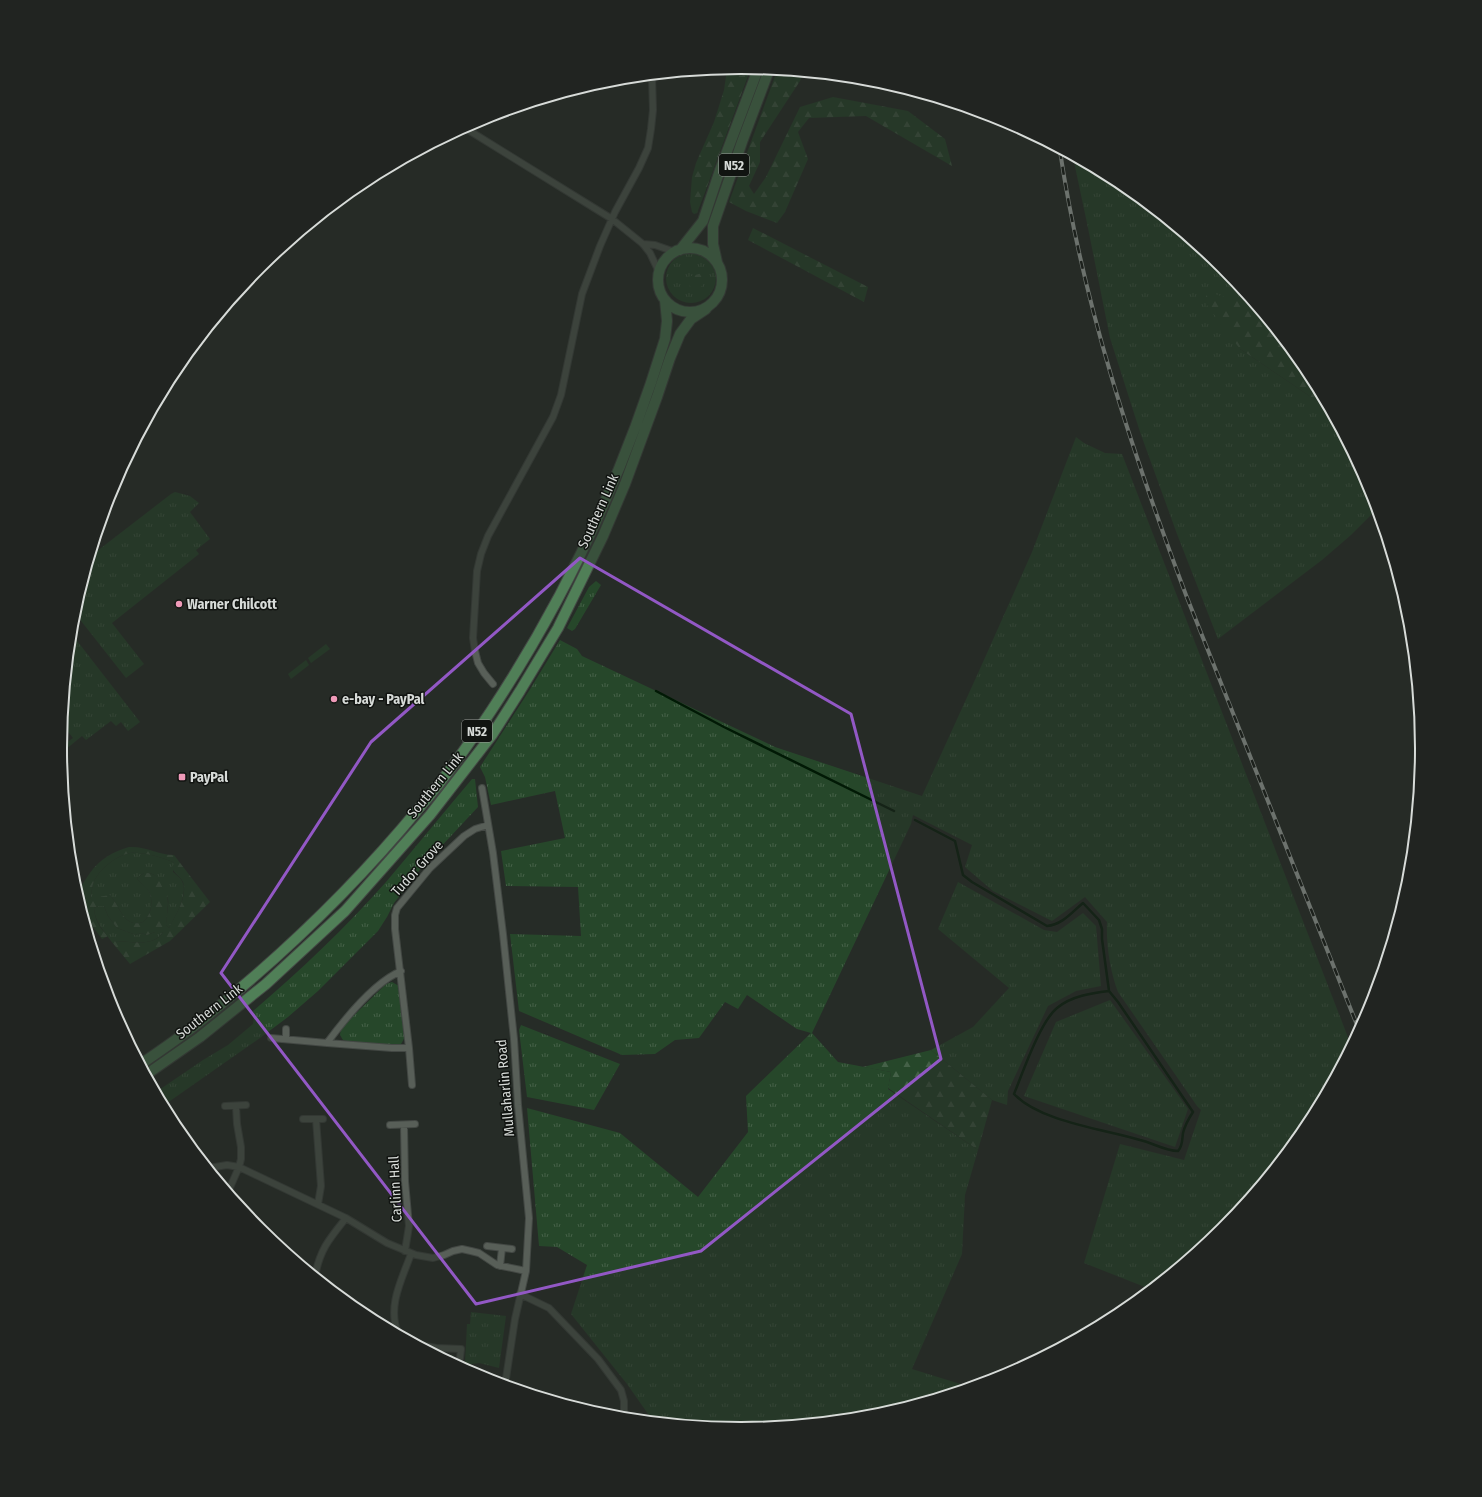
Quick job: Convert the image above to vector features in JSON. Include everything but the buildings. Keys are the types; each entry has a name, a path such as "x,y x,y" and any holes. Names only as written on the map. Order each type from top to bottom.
{"main road":[{"name":"N52","path":"665,300 659,286 659,272 665,260 678,251 703,221 720,170 756,75"},
{"name":"N52","path":"706,309 718,298 722,288 723,277 717,262 713,244 713,226 742,142 768,75"},
{"path":"678,251 694,248 713,257 717,262"},
{"path":"665,300 671,306 688,312 697,312 706,309"},
{"name":"Southern Link","path":"145,1061 196,1025 275,960 315,922 352,885 422,806 467,747 510,681 543,626 569,578 607,499 629,444 665,339 667,321 665,300"},
{"name":"Southern Link","path":"150,1072 200,1037 266,984 345,910 430,815 492,735 558,628 603,536 625,484 680,334 691,319 706,309"}],"street":[{"path":"493,684 484,673 474,651 473,638 477,571 481,554 488,536 553,417 561,395 582,294 612,219 648,148 653,110 652,80"},
{"path":"471,132 612,219 643,244 650,253 659,272"},
{"path":"643,244 655,245 678,251"},
{"name":"Mullaharlin Road","path":"482,788 503,934 529,1218 526,1272 520,1294 506,1380"},
{"name":"Tudor Grove","path":"412,1085 410,1048 395,929 395,915 398,908 430,868 464,836 475,829 488,825"},
{"path":"327,1043 338,1027 361,1002 392,974 401,971"},
{"path":"286,1029 286,1039"},
{"path":"271,1038 392,1048 410,1048"},
{"path":"225,1106 246,1105"},
{"path":"230,1188 239,1167 241,1146 237,1124 236,1106"},
{"path":"303,1119 323,1119"},
{"path":"316,1119 321,1186 318,1204"},
{"path":"390,1125 415,1124"},
{"name":"Carlinn Hall","path":"396,1327 394,1321 395,1300 408,1253 409,1226 405,1181 404,1125"},
{"name":"Carlinn Hall","path":"213,1167 227,1165 239,1167 346,1218 374,1236 408,1253 421,1257 433,1258 453,1251 471,1250 479,1253 500,1266 526,1272"},
{"path":"316,1271 325,1244 346,1218"},
{"path":"487,1246 512,1249"},
{"path":"500,1266 502,1248"},
{"path":"520,1294 549,1308 598,1358 621,1390 624,1401 624,1412"},
{"path":"433,1347 460,1349 460,1358"}],"highlighted area":[{"path":"580,558 851,714 941,1059 701,1251 476,1304 221,973 371,742"}],"green space":[{"path":"749,74 697,213 694,214 692,212 690,202 692,177 696,163 714,122 724,90 726,75"},
{"path":"775,76 802,78 760,142 760,162 749,186 754,194 766,177 800,107 833,97 908,111 945,139 952,166 866,116 809,118 798,132 808,159 785,212 777,223 746,211 729,202"},
{"path":"1074,163 1115,188 1151,214 1218,272 1248,304 1269,330 1266,329 1243,303 1240,349 1318,401 1345,450 1364,491 1372,514 1351,535 1322,560 1218,639 1177,534 1140,432 1110,338"},
{"path":"753,228 868,287 864,302 748,240"},
{"path":"686,253 696,253 709,260 716,273 716,283 709,296 696,303 686,303 677,299 670,292 666,283 666,273 670,264 677,257"},
{"path":"706,272 705,280 702,285 691,293 688,277"},
{"path":"1208,292 1244,303 1276,338 1318,401 1240,349 1204,301"},
{"path":"1076,437 1084,443 1105,453 1122,454 1349,1039 1325,1086 1276,1159 1248,1193 1218,1225 1185,1255 1145,1287 1084,1263 1120,1144 1184,1160 1201,1110 1118,992 1109,958 1107,922 1085,897 1052,921 993,891 965,867 972,845 913,815 911,824 812,1033 838,1062 891,1072 888,1089 978,1150 965,1195 962,1254 912,1369 963,1385 915,1400 872,1410 829,1417 785,1421 741,1422 697,1421 650,1416 627,1384 571,1314 587,1265 557,1247 539,1246 527,1108 620,1133 698,1197 748,1132 746,1096 811,1033 797,1029 747,995 738,1009 725,1002 699,1038 675,1040 655,1054 622,1055 519,1011 510,934 581,936 578,887 506,886 501,851 565,838 555,791 491,805 485,777 480,767 560,640 577,649 582,656 775,747 922,796 1032,552"},
{"path":"175,492 190,496 199,503 190,512 210,539 196,550 199,554 112,623 144,664 126,678 80,619 90,574 97,551"},
{"path":"596,581 601,585 575,629 572,631 567,628 589,587"},
{"path":"76,640 140,722 128,731 121,722 116,726 111,721 86,740 82,736 67,748 67,742 73,738 67,731 68,704"},
{"path":"326,644 330,649 311,663 308,658"},
{"path":"306,660 309,665 291,679 288,674"},
{"path":"472,779 475,779 478,807 422,867 394,903 378,931 318,991 288,1017 168,1102 160,1089 228,1045 253,1024 253,1011 322,949 355,916 397,869"},
{"path":"129,847 135,847 163,854 174,855 210,902 170,941 130,964 111,941 146,942 159,937 163,932 155,932 147,935 141,933 136,935 117,928 108,916 104,906 94,908 94,912 100,927 108,936 102,939 90,923 81,886 98,864 112,854","holes":["130,853 141,853 173,862 174,864 172,867 183,882 184,894 169,928 166,925 168,904 167,891 163,889 157,877 152,874 144,873 137,878 151,896 150,912 143,922 131,922 127,919 110,895 98,897 93,900 90,898 94,883 101,871 106,866 124,855"]},
{"path":"130,853 152,855 173,862 173,872 182,881 184,893 178,912 169,928 166,925 168,897 158,879 152,874 144,873 137,878 148,890 151,896 150,912 143,922 131,922 127,919 110,895 93,901 90,898 94,883 101,871 112,861"},
{"path":"958,882 1044,930 1057,932 1083,913 1096,926 1101,986 1076,991 1048,1006 1008,1091 1007,1105 992,1100 931,1050 973,1027 1009,988 938,929"},
{"path":"104,906 108,916 117,928 136,935 141,933 147,935 155,932 163,932 158,937 146,942 111,941 100,926 94,913 94,908"},
{"path":"392,982 399,986 405,1037 401,1044 396,1045 343,1040 340,1035 341,1028 386,984"},
{"path":"1110,1000 1188,1109 1175,1147 1024,1096 1056,1022"},
{"path":"521,1025 620,1064 594,1110 527,1097 519,1030"},
{"path":"931,1050 992,1100 978,1150 888,1088 891,1072 863,1067"},
{"path":"471,1312 506,1316 499,1368 479,1363 469,1365 463,1362 465,1362 467,1324 470,1324"}],"waterway":[{"path":"656,691 724,727 894,811"},
{"path":"915,820 955,841 963,875 972,882 1047,926 1062,921 1083,903 1099,920 1102,929 1109,991 1193,1112 1185,1127 1182,1145 1178,1151 1168,1150 1145,1141 1056,1118 1026,1104 1014,1094 1032,1048 1044,1024 1057,1008 1075,998 1109,991"}],"railway":[{"path":"1061,156 1082,265 1111,376 1128,432 1186,595 1356,1023"}],"place":[{"name":"Warner Chilcott","path":"179,604"},
{"name":"e-bay - PayPal","path":"334,699"},
{"name":"PayPal","path":"182,777"}]}
